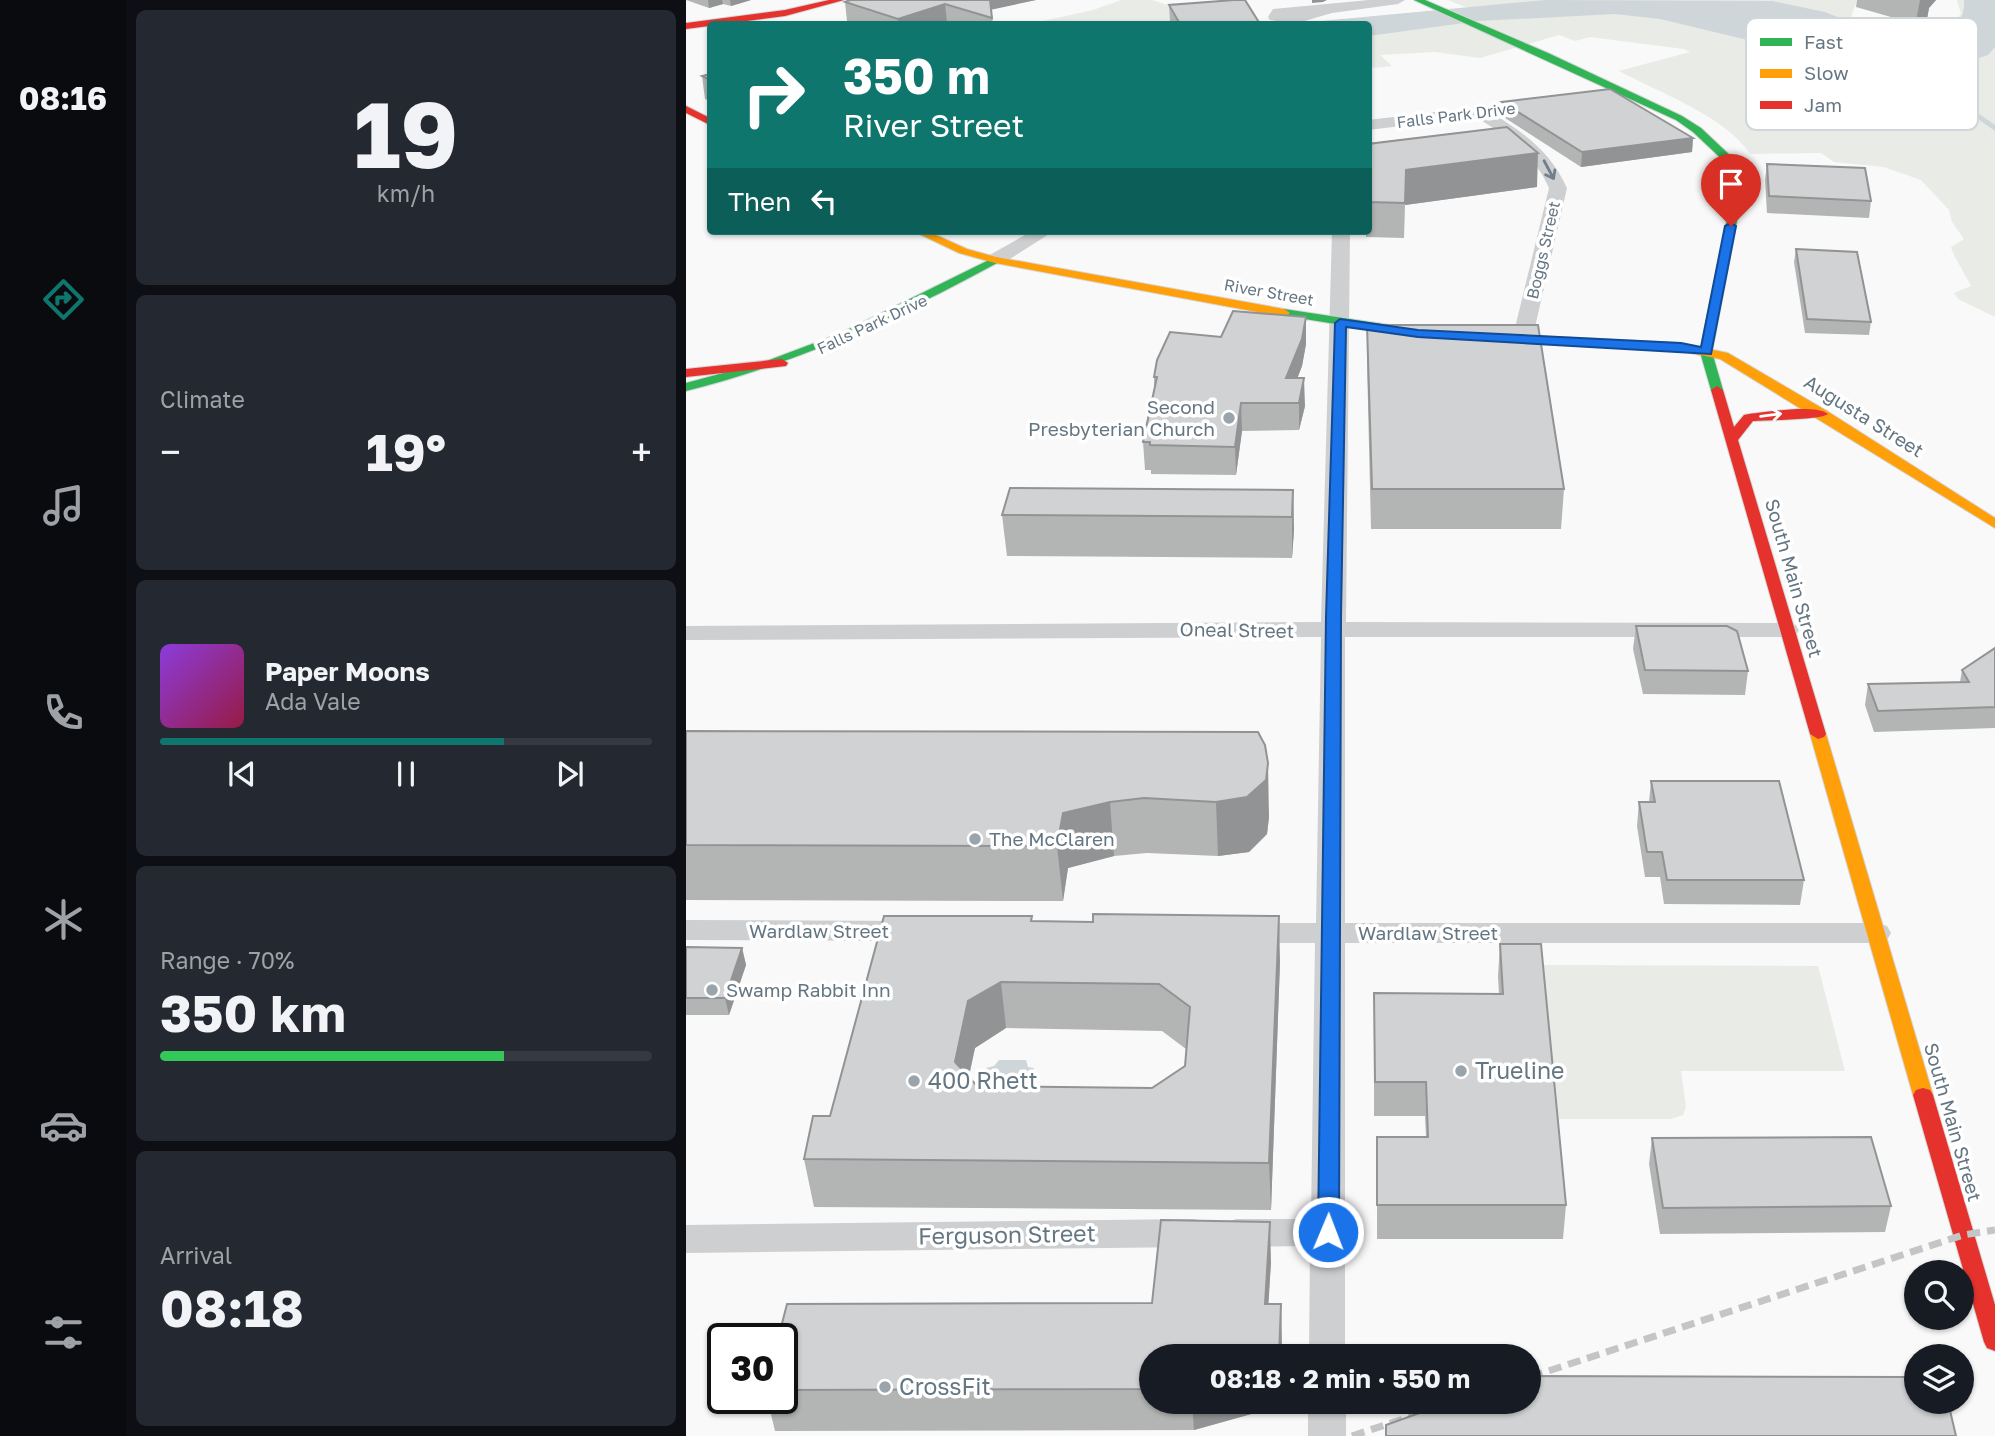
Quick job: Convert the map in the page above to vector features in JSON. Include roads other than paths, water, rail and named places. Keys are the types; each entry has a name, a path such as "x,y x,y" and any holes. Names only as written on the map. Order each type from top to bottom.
{"main road":[{"path":"724,21 785,13 840,0"},
{"name":"South Main Street","path":"1418,0 1626,93 1697,130 1732,163 1735,205 1706,352 1995,1342"},
{"path":"686,26 707,23"},
{"path":"686,109 707,120"},
{"name":"River Street","path":"927,235 963,251 995,260 1340,323 1429,334"},
{"name":"Falls Park Drive","path":"686,387 782,363 881,322 995,260"},
{"path":"1482,337 1681,347 1706,352"},
{"name":"Augusta Street","path":"1706,352 1745,366 1995,524"},
{"path":"686,373 782,363"},
{"path":"1730,441 1749,418 1783,414 1822,414"}],"street":[{"path":"1332,8 1398,0"},
{"path":"1600,96 1626,93"},
{"name":"Falls Park Drive","path":"1372,125 1506,108"},
{"name":"Boggs Street","path":"1479,112 1532,145 1550,168 1558,188 1522,340"},
{"name":"Falls Park Drive","path":"995,260 1038,235"},
{"path":"1327,1344 1341,235"},
{"name":"Oneal Street","path":"686,633 1183,629 1787,630"},
{"name":"Wardlaw Street","path":"686,930 944,932"},
{"name":"Wardlaw Street","path":"1220,933 1876,933"},
{"name":"Ferguson Street","path":"686,1239 1328,1232"},
{"path":"1327,1414 1327,1436"}],"waterway":[{"path":"1978,116 1995,128"}],"railway":[{"path":"1541,1373 1963,1235 1995,1230"},
{"path":"1352,1436 1418,1414"}],"place":[{"name":"Second Presbyterian Church","path":"1229,418"},
{"name":"The McClaren","path":"975,839"},
{"name":"Swamp Rabbit Inn","path":"712,990"},
{"name":"Trueline","path":"1461,1071"},
{"name":"400 Rhett","path":"914,1081"},
{"name":"CrossFit","path":"885,1387"}]}
